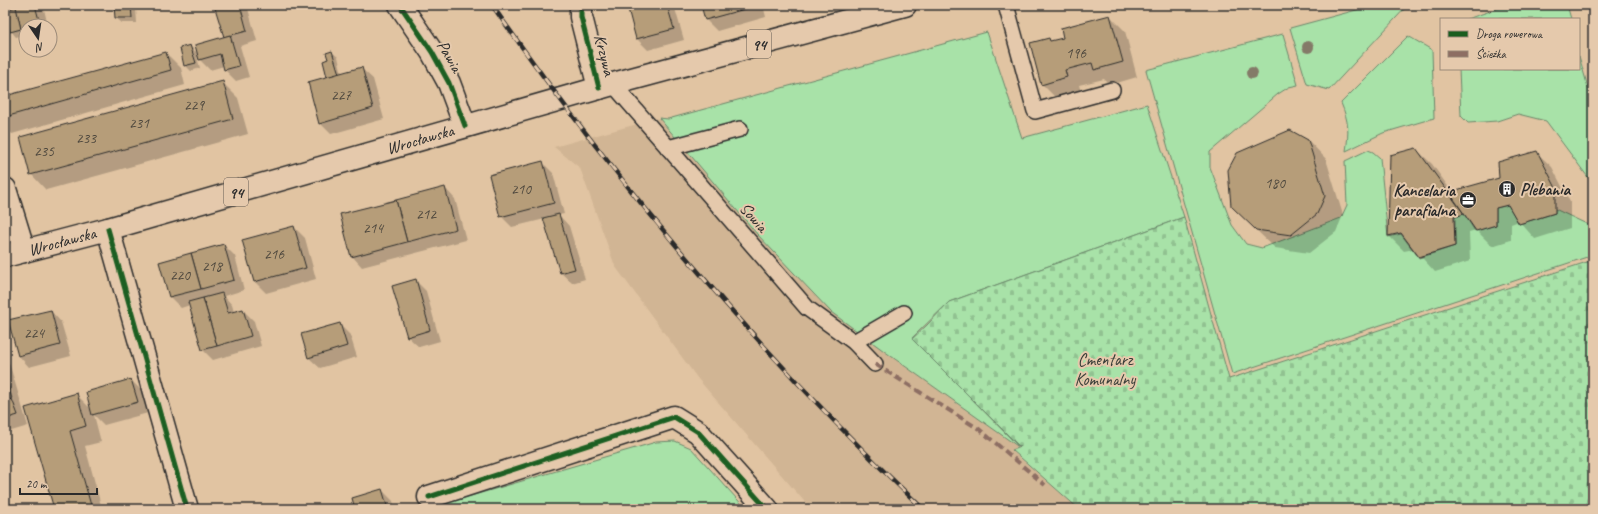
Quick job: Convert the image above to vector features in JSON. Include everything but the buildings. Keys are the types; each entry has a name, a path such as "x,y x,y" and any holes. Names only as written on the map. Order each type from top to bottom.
{"street":[{"name":"Pawia","path":"400,5 432,52 449,82 465,126"},
{"name":"Krzywa","path":"581,5 581,17 606,86"},
{"name":"Wrocławska","path":"14,253 108,229 606,86 905,5"},
{"path":"5,189 14,253"},
{"path":"108,229 187,509"},
{"path":"428,497 674,417 698,432 767,509"}],"lane":[{"path":"1006,5 1035,110 1112,90"},
{"name":"Sowia","path":"606,86 668,148 807,308 854,342 876,364"},
{"path":"668,148 740,129"},
{"path":"854,342 904,312"}],"shaded area":[{"path":"659,118 757,234 831,312 1020,448 1012,451 1079,509 811,509 698,379 615,266 580,168 554,147"}],"green space":[{"path":"1375,5 1408,5 1329,90 1307,84 1290,28"},
{"path":"1508,5 1567,5 1571,18 1470,18"},
{"path":"987,32 1022,138 1147,104 1184,217 949,302 912,338 1020,448 831,312 757,234 659,118 668,119"},
{"path":"1283,34 1298,85 1289,87 1278,94 1210,152 1210,167 1232,225 1246,244 1262,248 1341,218 1347,205 1345,161 1368,150 1380,158 1388,237 1401,234 1419,258 1455,246 1455,217 1464,214 1475,231 1496,225 1496,208 1508,205 1519,224 1555,213 1555,209 1593,227 1593,255 1232,374 1146,70"},
{"path":"1408,36 1432,50 1434,118 1383,133 1346,151 1348,127 1341,103"},
{"path":"1580,60 1593,105 1593,184 1546,121 1518,114 1497,121 1468,123 1461,116 1459,70 1580,70"},
{"name":"Cmentarz Komunalny","path":"1184,217 1229,379 1593,260 1593,509 1079,509 1012,450 1020,447 912,339 949,302"},
{"path":"675,441 691,448 746,509 426,509 656,442"}],"railway":[{"path":"492,5 540,73 590,139 695,268 749,330 806,391 863,451 923,509"}],"marked path":[{"path":"875,364 979,429 1045,485"}],"cycle path":[{"path":"400,5 432,52 449,83 465,126"},
{"path":"581,5 581,17 599,88"},
{"path":"108,229 187,509"},
{"path":"429,497 674,417 698,432 767,509"}],"place":[{"name":"Plebania","path":"1507,189"},
{"name":"Kancelaria parafialna","path":"1468,200"}]}
